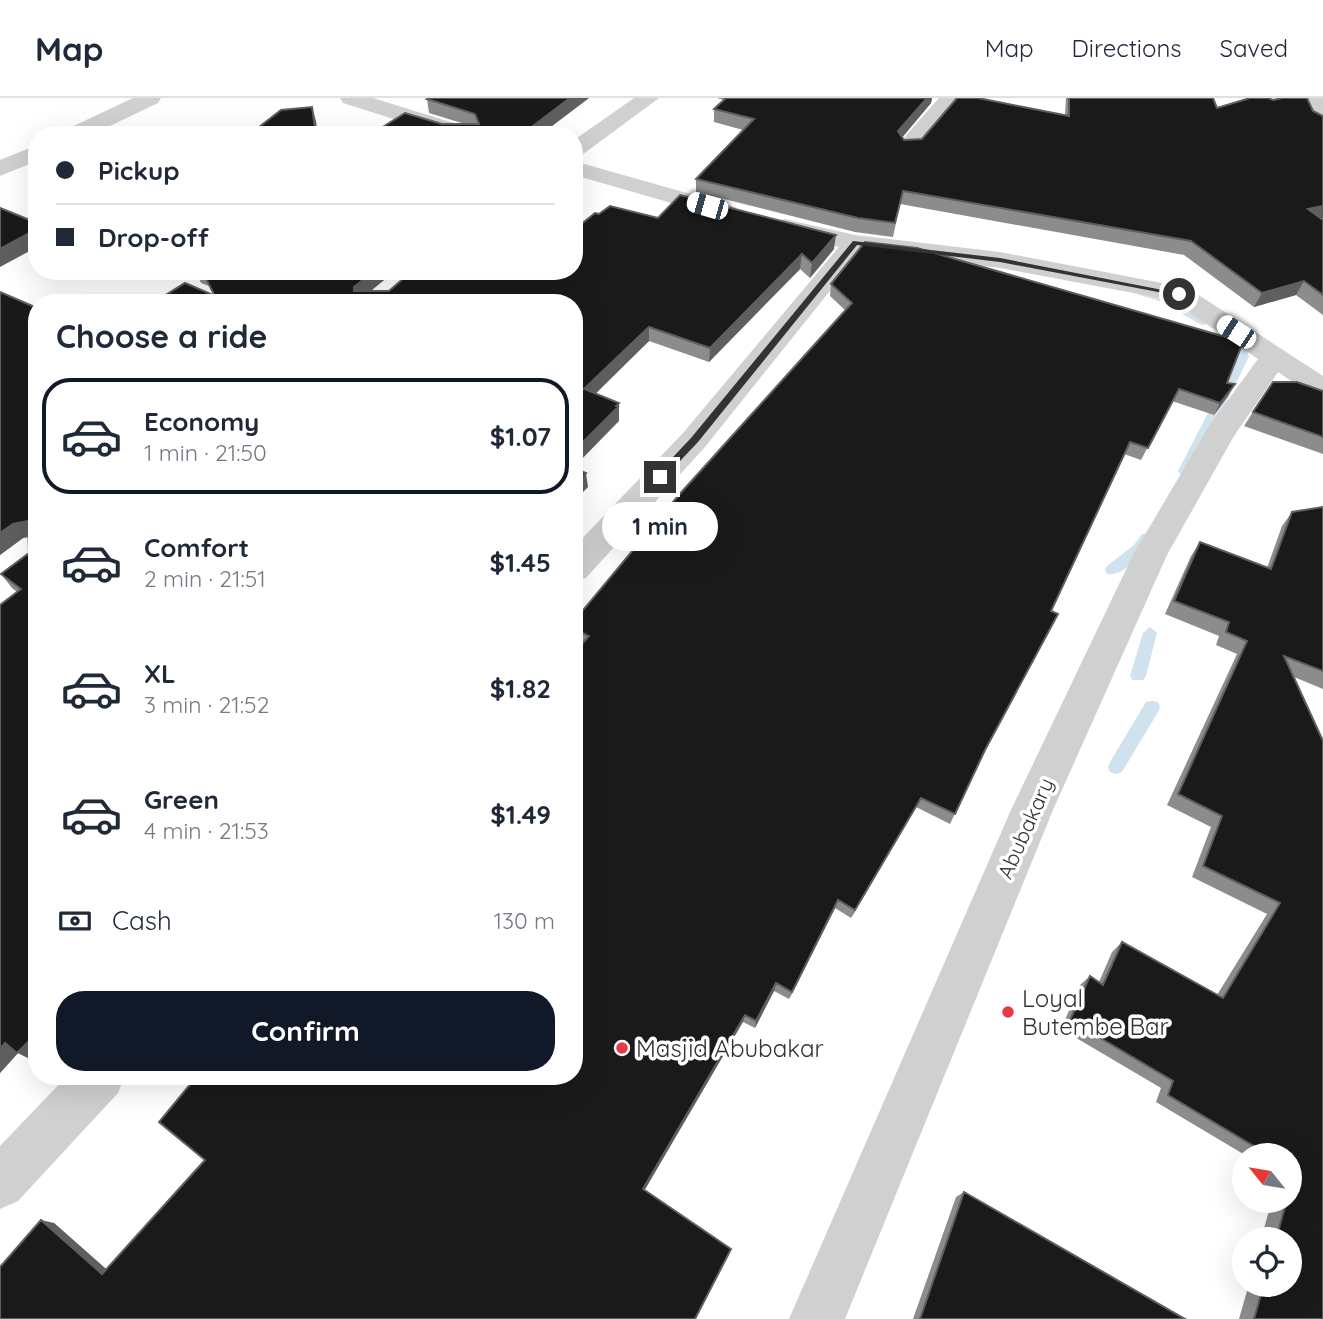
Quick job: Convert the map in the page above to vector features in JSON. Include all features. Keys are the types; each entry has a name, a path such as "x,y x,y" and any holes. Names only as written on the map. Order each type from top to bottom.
{"street":[{"path":"92,126 150,98"},
{"path":"351,98 440,126"},
{"path":"583,144 649,98"},
{"path":"909,146 951,98"},
{"path":"1314,98 1310,104 1311,112 1323,124"},
{"path":"0,169 28,156"},
{"path":"583,171 754,219 855,243 1000,260 1179,294 1323,388"},
{"path":"583,559 695,440 855,243"},
{"name":"Abubakary","path":"817,1319 1032,810 1150,555 1220,433 1274,357"},
{"path":"0,1183 93,1085"}],"building":[{"path":"570,98 533,126 384,126 405,113 442,124 479,124 475,114 427,99"},
{"path":"726,98 927,98 898,131 904,140 922,139 957,98 978,98 1069,116 1069,98 1213,98 1217,108 1250,98 1307,98 1313,111 1323,116 1323,206 1308,209 1323,220 1323,295 1304,281 1262,293 1191,241 903,191 895,223 858,218 696,179 754,119 714,109"},
{"path":"312,107 315,126 261,126 281,110"},
{"path":"680,195 836,235 812,263 802,254 710,348 649,327 584,389 619,403 583,442 583,294 214,294 207,280 363,280 354,287 354,291 389,291 402,280 583,280 583,223 610,206 658,218"},
{"path":"0,208 28,219 28,234 0,249"},
{"path":"865,242 917,248 1243,342 1227,383 1235,384 1220,403 1179,389 1148,448 1130,442 1051,611 1058,614 985,750 955,814 921,798 855,910 838,900 792,992 776,983 756,1021 745,1015 643,1189 731,1249 695,1319 0,1319 0,1267 41,1220 102,1274 205,1160 159,1122 190,1085 583,1085 583,643 589,636 583,633 583,610 678,496 852,303 831,284"},
{"path":"185,283 210,294 167,294"},
{"path":"0,292 28,304 28,521 13,524 0,533"},
{"path":"1273,382 1297,382 1323,391 1323,437 1253,412"},
{"path":"1323,507 1323,671 1284,656 1323,741 1323,1319 1254,1319 1260,1297 1302,1297 1302,1227 1279,1227 1283,1213 1302,1213 1302,1143 1249,1143 1168,1095 1173,1081 1070,1020 1090,976 1103,985 1122,942 1223,998 1280,903 1203,866 1222,816 1178,794 1247,641 1226,632 1229,622 1174,601 1200,542 1271,569 1292,512"},
{"path":"28,554 28,1042 17,1053 5,1043 0,1049 0,605 21,589 1,574"},
{"path":"964,1192 1185,1319 920,1319"}],"waterway":[{"path":"1141,292 1163,299 1206,323"},
{"path":"1185,471 1243,357 1240,343 1228,336"},
{"path":"1112,570 1139,549 1146,538"},
{"path":"1138,676 1150,633"},
{"path":"1116,767 1152,707"}],"place":[{"name":"Loyal Butembe Bar","path":"1008,1012"},
{"name":"Masjid Abubakar","path":"622,1048"}],"route":[{"path":"660,477 695,440 855,243 1000,260 1179,294"}]}
